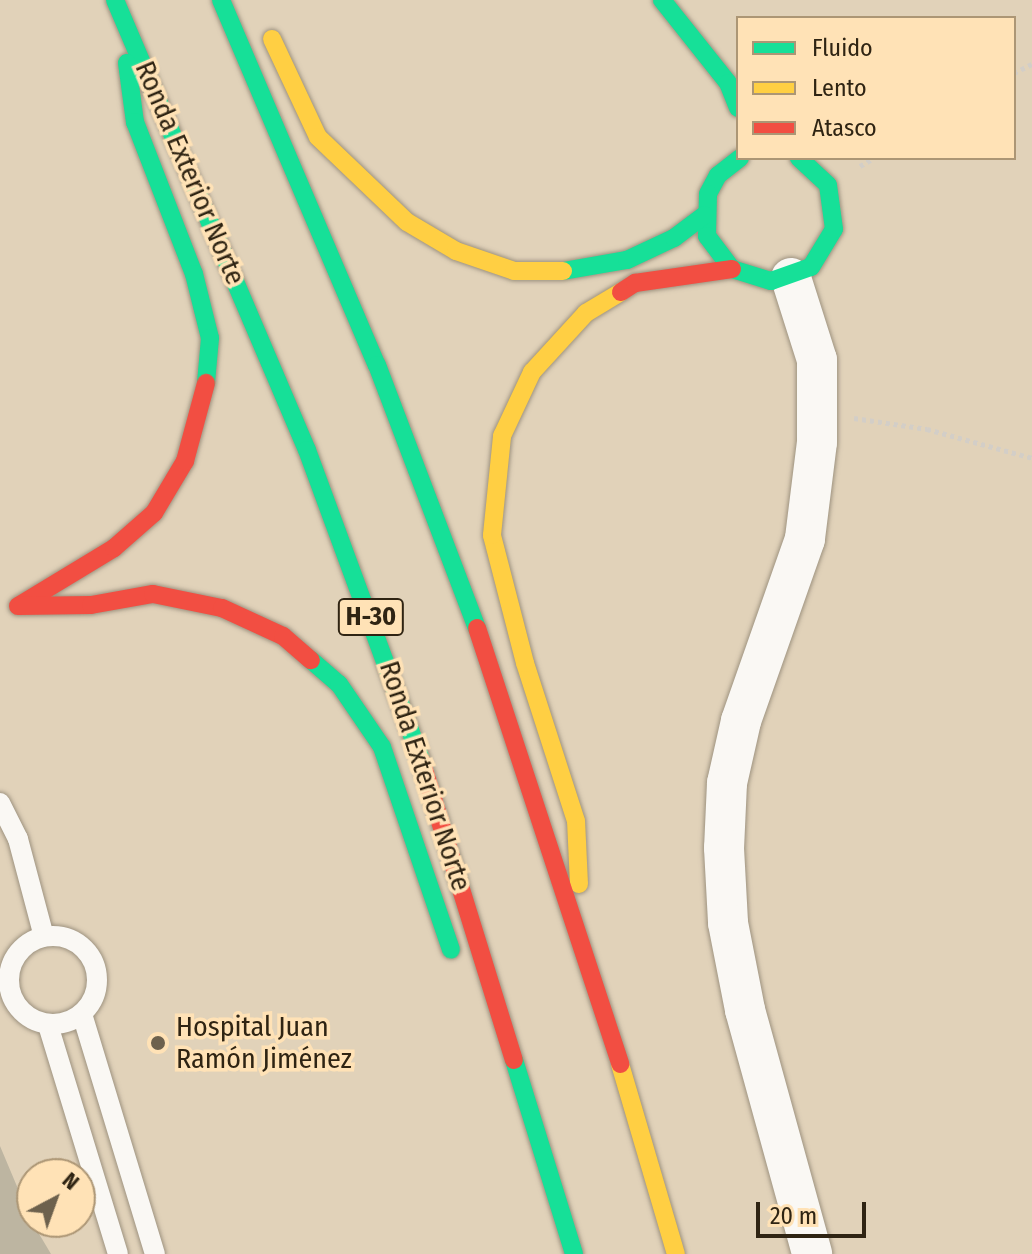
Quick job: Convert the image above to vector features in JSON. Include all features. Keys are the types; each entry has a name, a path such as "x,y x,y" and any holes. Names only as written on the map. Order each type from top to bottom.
{"main road":[{"path":"221,0 377,365 483,643 582,938 676,1254"},
{"path":"662,0 728,83 736,103"},
{"path":"9,609 114,548 154,513 185,461 205,399 210,338 194,274 135,122 118,4"},
{"name":"Ronda Exterior Norte","path":"118,4 301,435 403,702 522,1074 574,1254"},
{"path":"266,27 318,137 407,222 456,251 514,271 575,271 627,260 674,238 704,215"},
{"path":"737,160 718,175 704,215 707,236 732,269 750,278 791,278 811,267 834,229 835,207 828,185 801,160"},
{"path":"582,938 576,821 525,663 492,535 502,436 532,372 586,313 635,283 732,269"},
{"path":"9,609 91,605 153,594 222,608 283,636 339,684 382,747 460,976"},
{"path":"473,1002 522,1074"}],"street":[{"path":"791,278 817,360 817,413 805,539 741,721 727,783 724,848 728,923 745,1010 812,1254"}],"lane":[{"path":"0,803 18,839 44,937"},
{"path":"44,937 76,942 96,970 93,1001 82,1014 48,1025 24,1014 6,999 16,955 44,937"},
{"path":"82,1014 155,1254"},
{"path":"48,1025 118,1254"}],"path":[{"path":"817,413 927,429 1032,458"}],"building":[{"path":"0,1146 16,1184 16,1238 42,1238 51,1254 0,1254"}],"traffic: fast":[{"path":"115,0 307,450 421,760"},
{"path":"221,0 377,365 477,628"},
{"path":"662,0 728,83 736,103"},
{"path":"127,63 135,122 194,274 210,338 206,383"},
{"path":"737,160 718,175 708,194 707,236 732,269 771,281 811,267 834,229 828,185 801,160"},
{"path":"563,271 627,260 674,238 704,215"},
{"path":"311,660 339,684 382,747 451,950"},
{"path":"514,1060 574,1254"}],"traffic: slow":[{"path":"272,39 318,137 407,222 456,251 514,271 563,271"},
{"path":"579,884 576,821 525,663 492,535 502,436 532,372 586,313 621,292"},
{"path":"620,1064 676,1254"}],"traffic: jam":[{"path":"621,292 635,283 732,269"},
{"path":"20,605 114,548 154,513 185,461 206,383"},
{"path":"18,606 91,605 153,594 222,608 283,636 311,660"},
{"path":"477,628 620,1064"},
{"path":"421,760 514,1060"}],"place":[{"name":"Hospital Juan Ramón Jiménez","path":"158,1043"}]}
